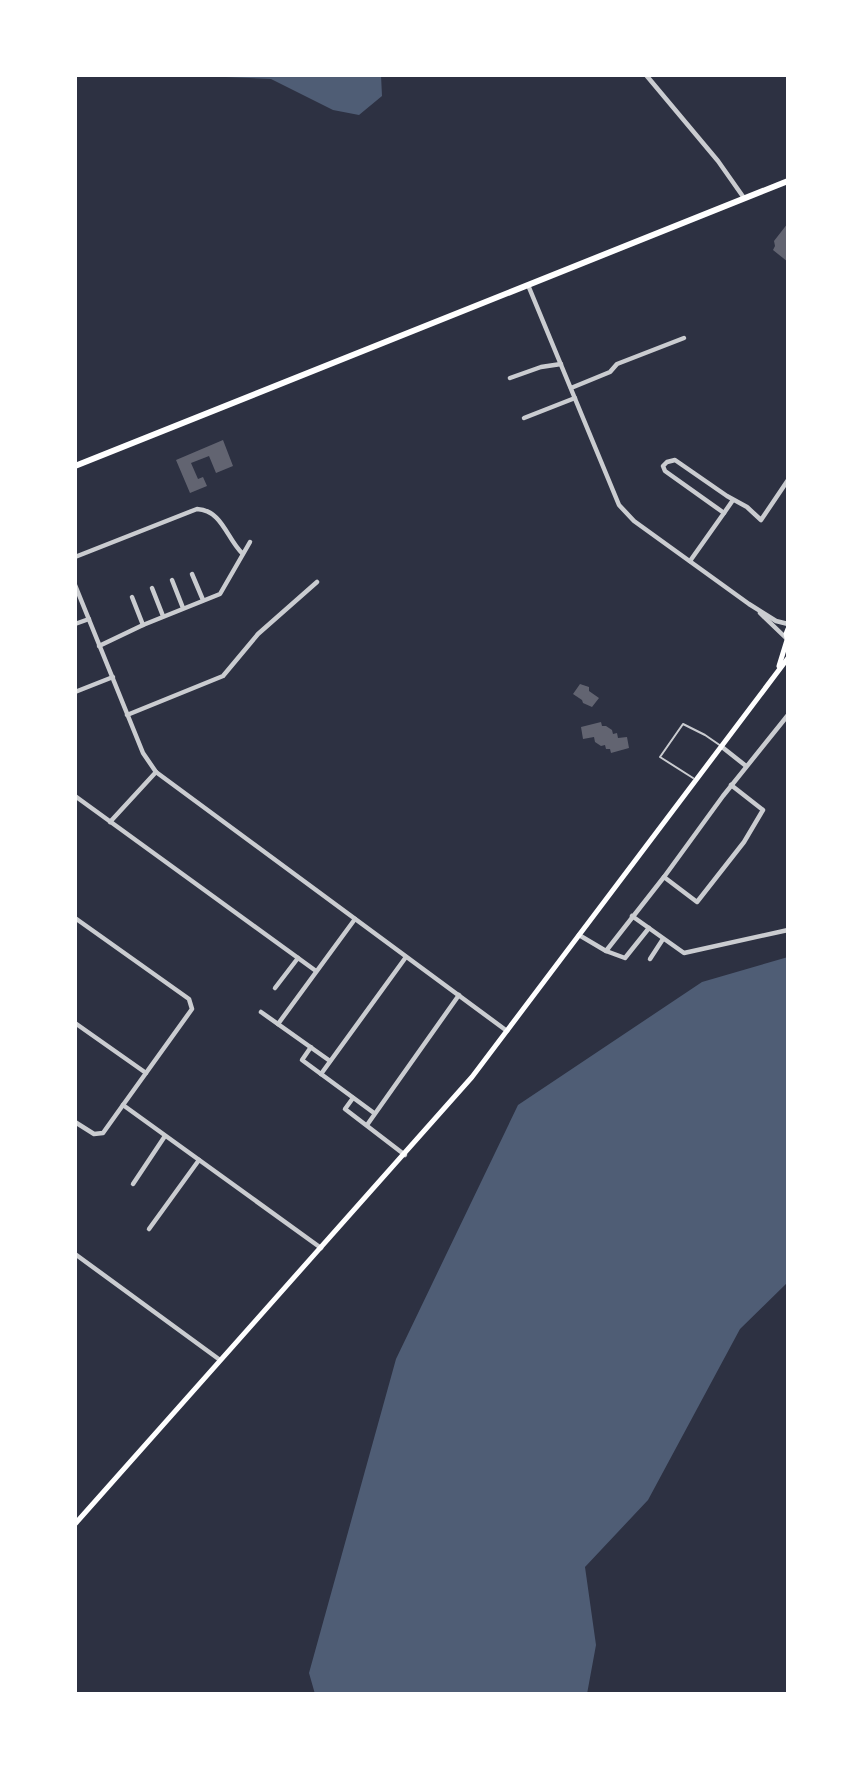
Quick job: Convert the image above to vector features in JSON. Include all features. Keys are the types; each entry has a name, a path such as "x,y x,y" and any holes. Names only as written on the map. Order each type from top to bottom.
{"main road":[{"path":"75,467 788,181"},
{"path":"774,678 784,655 788,627"},
{"path":"75,1524 453,1101 788,658"}],"street":[{"path":"646,75 718,161 744,198"},
{"path":"528,284 620,505 634,521 749,604 788,627"},
{"path":"572,388 610,372 617,364 684,338"},
{"path":"510,378 541,367 561,364"},
{"path":"524,418 575,398"},
{"path":"724,513 665,471 663,466 675,460 747,507 761,520 788,480"},
{"path":"690,561 733,500"},
{"path":"75,557 197,509 209,512 223,524 231,543 242,553"},
{"path":"99,646 220,593 250,542"},
{"path":"192,574 203,600"},
{"path":"172,580 183,608"},
{"path":"127,715 223,676 258,634 317,582"},
{"path":"75,585 143,753 156,772 508,1031"},
{"path":"152,588 163,616"},
{"path":"132,597 143,625"},
{"path":"749,604 787,640"},
{"path":"75,624 89,619"},
{"path":"75,692 113,677"},
{"path":"606,951 731,785 788,715"},
{"path":"722,747 746,766"},
{"path":"110,822 156,772"},
{"path":"664,877 697,902 744,842 763,810 731,785"},
{"path":"75,796 316,971"},
{"path":"632,916 684,953 788,930"},
{"path":"75,918 189,999 192,1009 103,1133 94,1134 75,1122"},
{"path":"278,1024 355,919"},
{"path":"579,935 606,951 625,958 649,928"},
{"path":"650,959 663,939"},
{"path":"321,1074 406,957"},
{"path":"275,988 298,958"},
{"path":"367,1125 459,995"},
{"path":"261,1012 330,1061"},
{"path":"75,1023 146,1073"},
{"path":"311,1048 302,1060 374,1112"},
{"path":"353,1098 345,1109 405,1155"},
{"path":"123,1105 321,1248"},
{"path":"133,1184 165,1136"},
{"path":"149,1228 198,1160"},
{"path":"75,1254 220,1360"}],"lane":[{"path":"696,780 660,757 683,724 705,734 722,747"}],"water":[{"path":"177,75 381,75 382,96 359,115 333,110 271,79"},
{"path":"788,957 788,1282 740,1329 648,1500 585,1567 596,1645 587,1694 315,1694 309,1673 396,1359 518,1105 702,982"}],"building":[{"path":"788,223 788,262 773,250 774,241"},
{"path":"223,440 233,466 216,473 209,456 191,463 198,479 203,477 207,486 190,493 176,460"},
{"path":"580,684 589,687 589,691 599,698 592,707 573,694"},
{"path":"601,722 602,726 612,730 613,734 617,733 618,738 627,737 629,748 611,753 605,745 601,746 595,742 594,737 583,739 581,727"}]}
